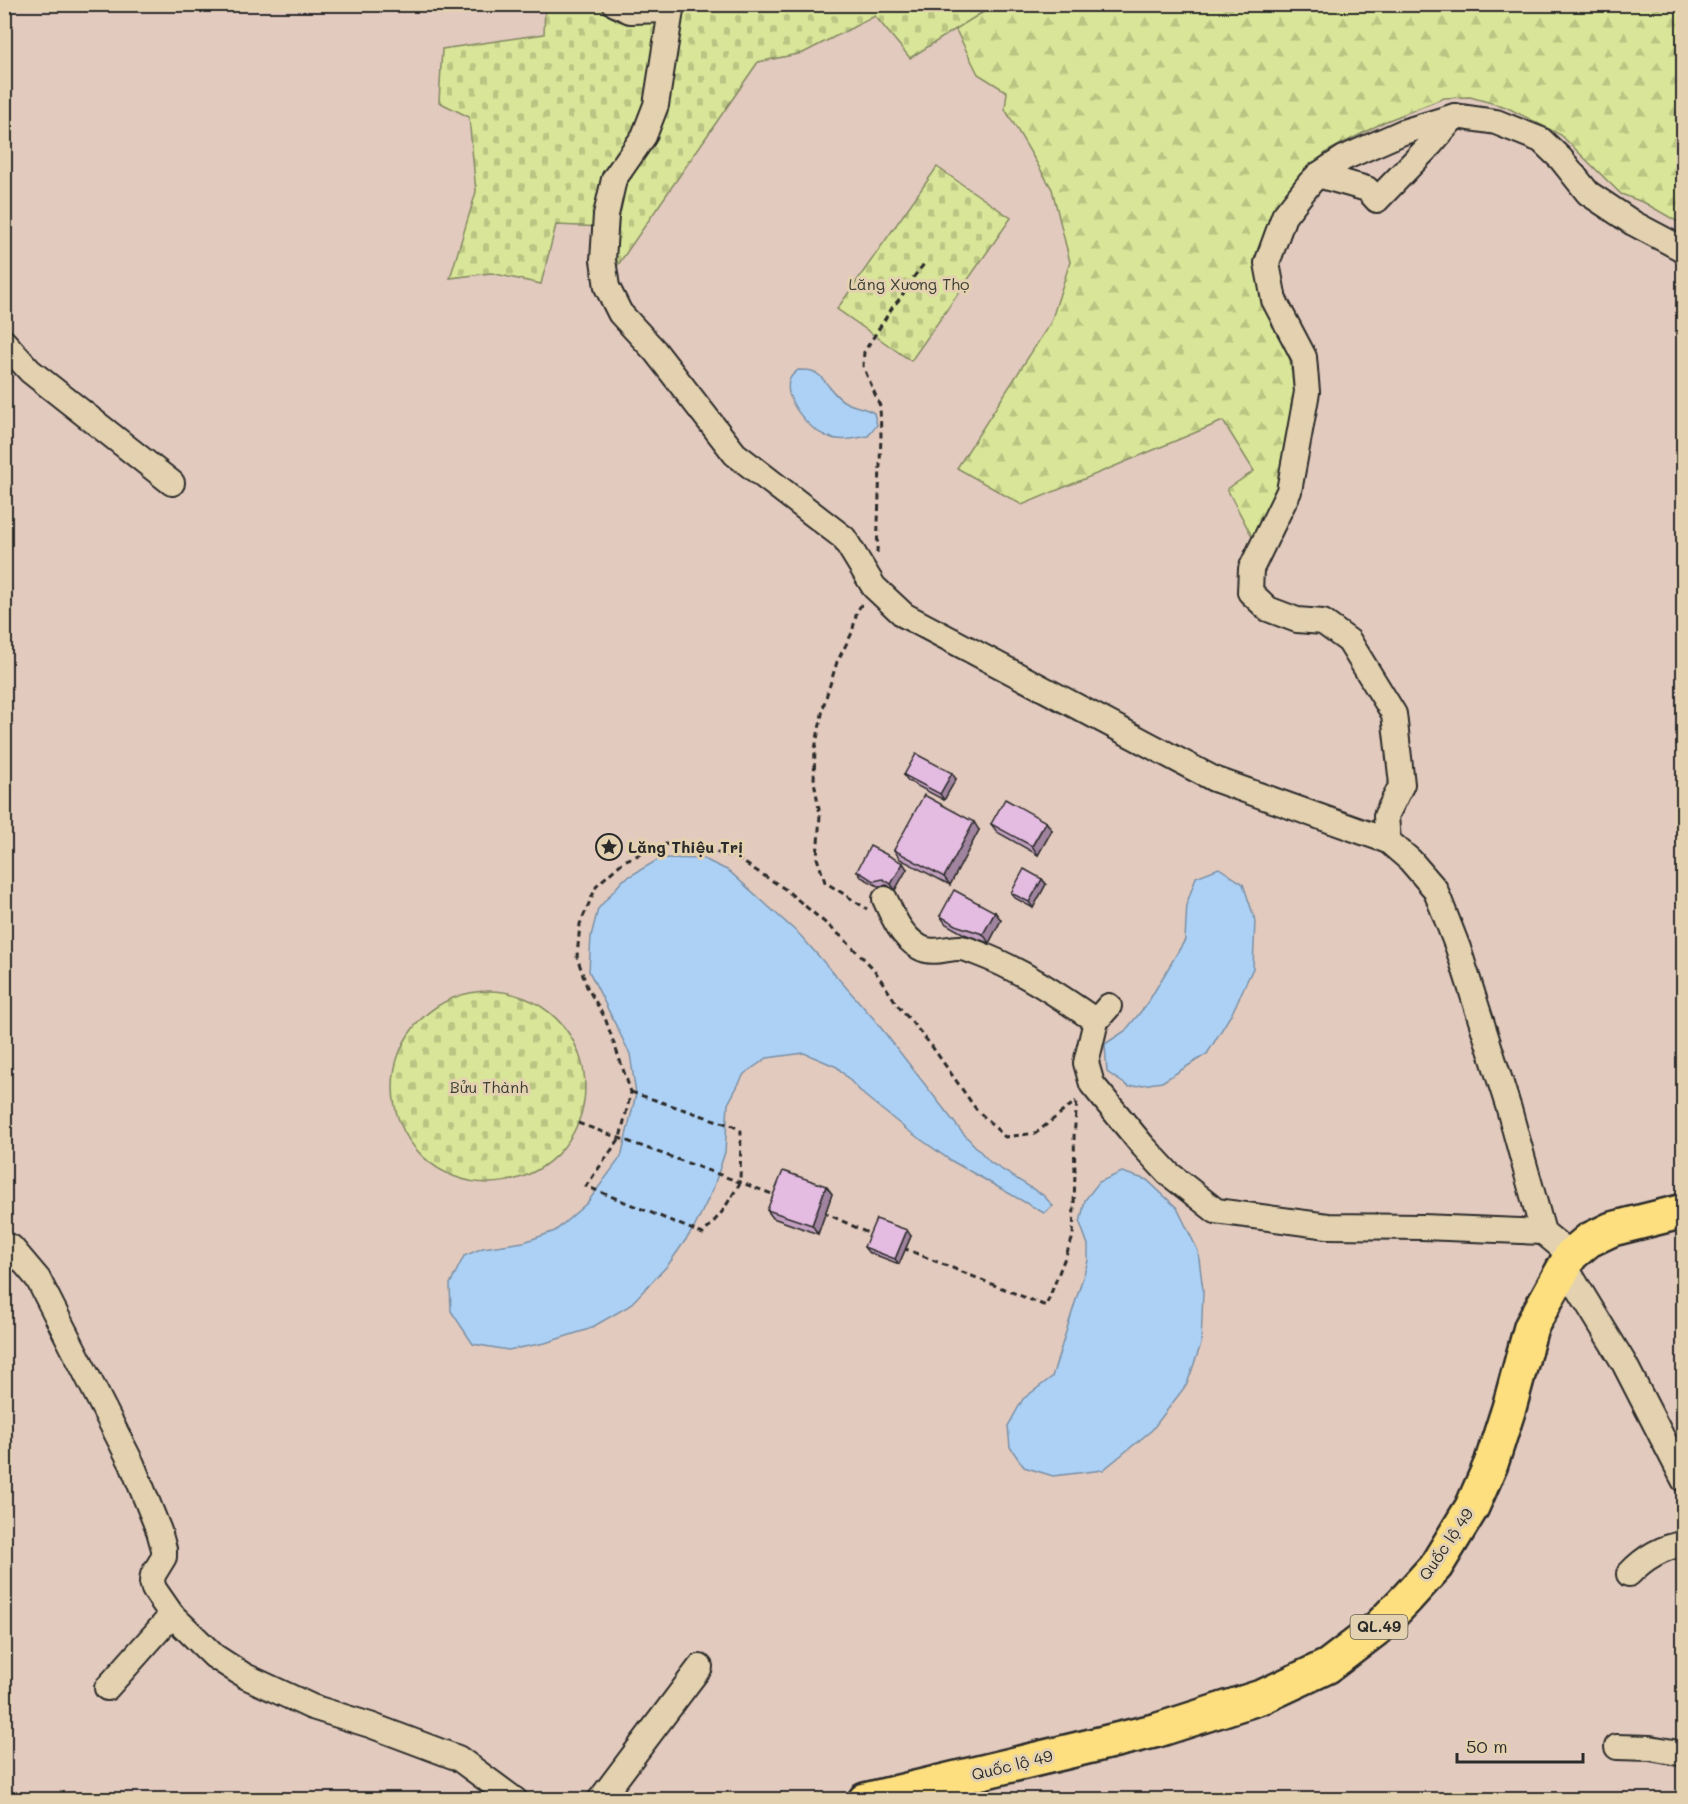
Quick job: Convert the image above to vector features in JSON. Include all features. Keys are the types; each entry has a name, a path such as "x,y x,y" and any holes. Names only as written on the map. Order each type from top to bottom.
{"highway":[{"name":"Quốc lộ 49","path":"865,1800 1158,1730 1264,1696 1329,1666 1379,1628 1436,1566 1472,1507 1491,1464 1531,1327 1568,1261 1589,1240 1611,1229 1683,1211"}],"street":[{"path":"615,4 630,11 671,7 656,105 644,136 614,180 608,207 603,260 607,288 620,313 655,351 735,454 844,538 874,587 904,615 1214,779 1388,841 1410,860 1435,888 1458,948 1505,1097 1544,1233 1568,1261 1624,1363 1683,1480"},
{"path":"1388,841 1386,816 1402,784 1394,714 1349,641 1323,622 1297,620 1268,609 1250,592 1251,569 1289,491 1307,392 1304,357 1274,300 1267,263 1284,216 1318,175 1344,158 1393,136 1455,116 1496,122 1541,140 1561,159 1588,193 1634,223 1683,250"},
{"path":"1318,175 1367,189 1377,200 1455,116"},
{"path":"4,342 30,370 172,483"},
{"path":"885,899 896,923 906,937 921,948 936,952 961,948 978,953 1103,1013 1086,1063 1084,1092 1168,1173 1216,1211 1328,1226 1422,1227 1544,1233"},
{"path":"4,1245 10,1246 38,1279 132,1464 164,1549 164,1557 153,1575 153,1589 172,1615 214,1656 245,1676 312,1707 370,1725 458,1758 515,1800"},
{"path":"1629,1574 1644,1559 1683,1544"},
{"path":"107,1688 172,1615"},
{"path":"600,1800 700,1667"},
{"path":"1617,1747 1650,1748 1683,1754"}],"path":[{"path":"896,923 873,912 825,882 818,858 820,815 814,781 815,749 824,704 837,662 852,633 857,610 874,587 877,556 880,406 863,366 864,352 908,284 924,264"},
{"path":"631,1092 733,1126 741,1131 740,1183 722,1212 703,1234 586,1186 620,1138 631,1092 605,1018 587,987 577,957 580,924 597,885 624,861 664,844 700,848 735,857 785,889 835,930 873,969 976,1109 1005,1137 1036,1134 1084,1092"},
{"path":"902,1248 1046,1305 1073,1237 1084,1092"},
{"path":"578,1124 775,1195"},
{"path":"819,1210 880,1238"}],"green space":[{"path":"998,4 1683,5 1683,225 1645,203 1621,194 1561,135 1506,107 1470,97 1444,98 1384,122 1326,152 1292,192 1259,286 1290,360 1297,405 1280,490 1255,542 1227,489 1254,471 1223,421 1022,505 957,468 1051,322 1070,262 1052,189 1005,109 1007,92 978,74 955,28"},
{"path":"545,5 994,5 910,58 875,16 803,53 758,62 602,288 604,227 556,225 541,284 491,273 450,278 476,192 469,117 439,102 442,49 544,34"},
{"name":"Lăng Xương Thọ","path":"937,167 1011,218 911,361 837,309"},
{"name":"Bửu Thành","path":"489,991 517,995 542,1007 557,1019 569,1034 581,1059 585,1087 581,1115 569,1140 557,1155 542,1167 517,1179 489,1183 461,1179 436,1167 421,1155 409,1140 397,1115 393,1087 397,1059 409,1034 421,1019 436,1007 461,995"}],"water":[{"path":"798,370 817,373 841,400 874,413 877,425 868,436 852,439 836,439 819,432 799,413 790,397 789,381"},
{"path":"661,858 704,859 729,871 800,935 874,1019 961,1131 991,1163 1043,1195 1053,1206 1044,1213 950,1160 864,1095 837,1067 804,1053 767,1058 744,1074 728,1104 725,1152 713,1189 694,1228 668,1265 629,1306 589,1329 545,1343 508,1350 473,1344 451,1311 450,1284 464,1256 483,1248 524,1242 555,1231 587,1203 621,1157 636,1094 630,1054 589,971 591,936 598,909 623,880"},
{"path":"1219,868 1243,884 1255,920 1253,968 1232,1013 1207,1054 1162,1082 1129,1087 1107,1072 1105,1044 1125,1031 1147,1004 1185,940 1187,903 1196,877"},
{"path":"1122,1172 1147,1180 1177,1208 1198,1251 1203,1290 1201,1344 1187,1384 1152,1430 1103,1470 1053,1476 1024,1467 1010,1447 1008,1426 1023,1399 1052,1377 1088,1261 1088,1245 1080,1223 1085,1200 1099,1182"}],"building":[{"path":"916,754 952,773 940,794 904,775"},
{"path":"924,795 974,822 944,877 894,850"},
{"path":"1005,799 1046,822 1032,846 991,824"},
{"path":"870,846 903,863 891,884 883,879 874,881 857,871"},
{"path":"1024,869 1042,879 1029,902 1011,893"},
{"path":"954,890 995,912 983,934 958,926 940,916"},
{"path":"783,1171 826,1186 812,1225 767,1210"},
{"path":"876,1219 907,1230 895,1259 864,1247"}],"place":[{"name":"Lăng Thiệu Trị","path":"609,847"}]}
